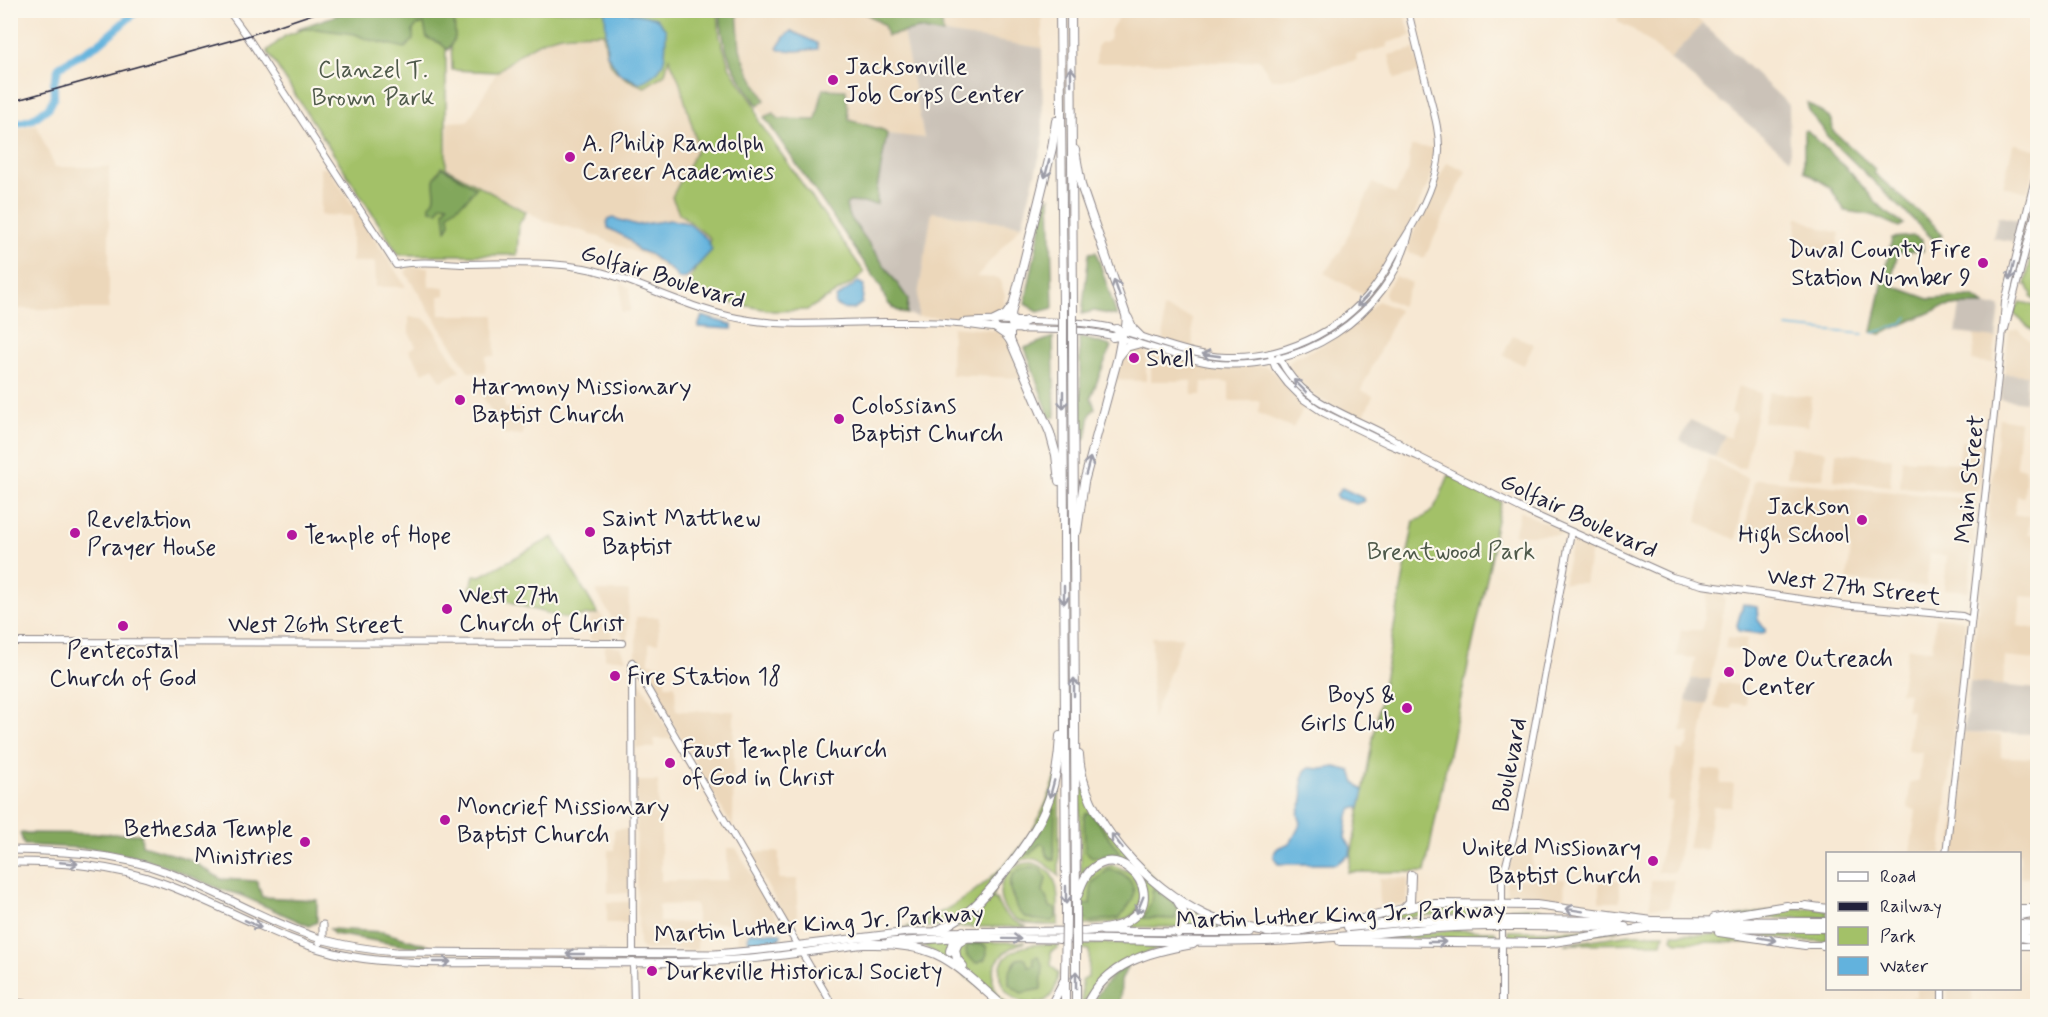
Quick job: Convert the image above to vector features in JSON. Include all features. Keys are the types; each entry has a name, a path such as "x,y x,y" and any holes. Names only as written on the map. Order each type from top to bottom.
{"highway":[{"path":"1060,10 1065,1006"},
{"path":"1071,10 1076,1006"},
{"path":"1010,340 1012,307 1052,148 1060,69"},
{"path":"1072,115 1081,185 1126,315 1139,340 1126,347 1118,357"},
{"path":"1012,307 995,325 1010,340 1052,441 1064,514"},
{"path":"1074,565 1083,490 1118,357 1119,334 1127,326 1126,315"},
{"path":"1012,325 1026,321"},
{"path":"1012,325 1022,329"},
{"path":"937,931 961,919 976,906 1036,830 1053,790 1064,711"},
{"path":"1074,724 1079,736 1081,771 1085,787 1096,811 1131,858 1176,898 1184,911 1184,922 1179,932 1157,940"},
{"name":"Martin Luther King Jr. Parkway","path":"10,850 75,852 111,857 147,866 180,877 306,933 323,939 378,950 421,954 633,958"},
{"name":"Martin Luther King Jr. Parkway","path":"10,862 76,864 111,869 146,878 178,889 288,939 368,959 406,962 633,958 954,938"},
{"path":"1076,903 1085,876 1100,864 1116,862 1126,865 1138,875 1142,885 1142,905 1130,920 1114,927 1083,931"},
{"path":"1403,909 1410,902 1411,875"},
{"path":"1167,891 1197,911 1216,920 1234,926 1271,932"},
{"path":"1296,936 1436,903 1546,906 1652,924"},
{"path":"1700,921 1787,906"},
{"path":"1806,906 1826,907"},
{"path":"2021,914 2037,910"},
{"name":"Martin Luther King Jr. Parkway","path":"799,949 883,934 937,931 1059,939 1216,941 1296,936 1416,921 1826,928"},
{"name":"Martin Luther King Jr. Parkway","path":"1688,924 1700,921 1826,922"},
{"path":"1296,936 1502,943 1559,941 1652,924"},
{"path":"1688,924 1805,945"},
{"path":"2021,924 2037,925"},
{"path":"288,939 315,943 323,939 322,925 306,933"},
{"path":"2021,930 2037,930"},
{"name":"Martin Luther King Jr. Parkway","path":"964,934 1083,931 1271,932 1296,936"},
{"path":"952,963 950,950 954,938 964,934"},
{"path":"964,934 956,946 957,959 1009,1006"},
{"path":"2021,937 2037,940"},
{"path":"1086,1006 1097,987 1115,969 1124,964 1166,950 1216,941"},
{"path":"866,944 920,947 952,963 1002,1006"},
{"path":"321,949 329,947 378,950"},
{"path":"1048,1006 1053,1002 1065,979"}],"main road":[{"name":"Golfair Boulevard","path":"228,10 396,265 527,264 579,267 608,274 710,311 751,321 1012,325"},
{"path":"1026,321 1084,322 1186,358 1217,364 1244,364 1272,361 1275,355 1315,337 1341,320 1373,289 1410,230 1433,180 1439,150 1437,126 1408,10"},
{"name":"Main Street","path":"1946,852 2005,302 2037,166"},
{"name":"Main Street","path":"2002,341 2037,203"},
{"path":"1139,340 1216,356 1275,355 1308,349 1336,333 1368,307 1387,283 1404,252 1410,230"},
{"path":"1387,283 1394,264 1392,259"},
{"path":"1022,329 1119,334"},
{"name":"Golfair Boulevard","path":"1275,355 1295,381 1316,400 1393,439 1417,456"},
{"name":"Golfair Boulevard","path":"1272,361 1288,384 1309,404 1378,440 1417,456 1571,532 1672,577 1731,589"},
{"name":"Boulevard","path":"1502,1006 1502,880 1518,817 1571,532"},
{"name":"West 27th Street","path":"1731,589 1842,605 1962,616 1971,620"},
{"name":"West 26th Street","path":"10,642 622,643"},
{"path":"634,1006 632,662 833,1006"},
{"path":"1787,906 1806,906"},
{"path":"2021,908 2037,910"},
{"path":"1805,945 1826,944"},
{"path":"2021,946 2037,946"},
{"path":"1942,990 1942,1006"}],"shaded area":[{"name":"Jacksonville Job Corps Center","path":"737,11 862,11 884,25 887,35 903,32 924,139 887,134 883,130 848,120 846,90 816,120 779,119 773,113 764,117 758,106 765,100 739,49"},
{"path":"941,11 1042,11 1042,48 943,34"},
{"path":"1123,11 1404,11 1411,36 1387,43 1387,47 1356,55 1357,60 1283,79 1271,79 1259,59 1243,62 1096,63 1097,47 1101,42 1109,40 1111,29"},
{"path":"1618,11 1689,11 1703,24 1670,59 1634,30 1618,22"},
{"path":"1703,24 1789,105 1790,159 1670,59"},
{"path":"919,29 1042,48 1043,143 1022,225 932,212 918,296 918,317 907,314 908,299 848,213 846,205 849,202 877,203 877,189 887,134 924,138 903,32"},
{"name":"A. Philip Randolph Career Academies","path":"604,33 668,57 679,80 698,147 672,197 679,213 710,238 710,250 692,272 690,284 642,255 589,233 545,221 447,168 448,122 468,121 497,72 511,60 557,36"},
{"path":"1414,49 1420,72 1395,79 1389,55"},
{"path":"36,124 55,167 109,167 109,309 11,309 11,132"},
{"path":"2013,145 2037,150 2028,192 2003,186"},
{"path":"1411,146 1435,148 1430,180 1408,227 1384,270 1365,295 1324,273 1340,252 1373,183 1395,194 1408,171"},
{"path":"1447,162 1466,171 1424,259 1407,251 1415,228"},
{"path":"320,168 328,168 406,287 376,287 375,262 352,262 352,216 321,215"},
{"path":"932,212 1022,225 976,277 999,278 1005,295 999,317 918,317 918,296"},
{"path":"1998,216 2021,221 2015,242 1993,238"},
{"path":"1797,217 1823,229 1840,233 1834,258 1794,250"},
{"path":"409,267 428,267 429,287 445,287 445,295 439,296 440,315 494,315 495,356 486,356 485,372 469,372 405,272"},
{"path":"1395,276 1412,283 1401,306 1386,298 1384,293"},
{"path":"621,283 630,288 630,312 621,312"},
{"path":"1378,301 1399,310 1361,390 1373,396 1362,420 1316,397 1294,375 1289,363 1293,358 1317,348 1345,331"},
{"path":"1960,305 2000,306 1996,338 1956,333"},
{"path":"1163,308 1192,318 1193,348 1164,341"},
{"path":"409,317 423,318 430,324 460,371 441,381 433,367 423,373 409,350 416,346 409,333"},
{"path":"952,327 998,331 1009,342 1021,378 951,375"},
{"path":"2018,329 2037,348 2037,376 2004,374 2009,331"},
{"path":"1513,335 1534,344 1524,365 1503,355"},
{"path":"1975,335 1996,338 1993,363 1972,361"},
{"path":"1135,346 1146,353 1146,381 1114,380 1124,350"},
{"path":"1154,351 1214,366 1266,366 1306,405 1293,428 1258,413 1260,401 1229,401 1229,382 1202,382 1201,395 1192,395 1191,381 1151,381 1151,355"},
{"path":"2004,374 2027,375 2025,402 2001,399"},
{"path":"494,383 504,383 505,408 523,408 523,435 505,435 479,391 494,391"},
{"path":"1738,386 1761,393 1745,468 1737,467 1715,457 1724,435 1730,438 1736,415 1731,413"},
{"path":"1769,392 1812,397 1808,426 1763,422"},
{"path":"1999,418 2020,422 2016,467 2026,469 2024,497 2017,496 2014,515 2030,516 2028,534 2032,534 2037,541 2038,597 2021,596 2018,626 2037,629 2037,660 2005,657 2003,686 1970,682"},
{"path":"1690,420 1724,435 1715,457 1680,440"},
{"path":"1961,441 1985,443 1978,493 1900,487 1902,459 1958,463"},
{"name":"Jackson High School","path":"1790,447 1826,451 1823,479 1787,476"},
{"name":"Jackson High School","path":"1836,452 1892,458 1890,486 1834,480"},
{"path":"1708,458 1748,479 1736,540 1697,522"},
{"name":"Jackson High School","path":"1758,479 1976,500 1978,503 1968,591 1944,589 1947,556 1930,554 1926,587 1847,580 1851,547 1744,536 1754,482"},
{"path":"1520,511 1562,531 1563,535 1514,535"},
{"path":"1573,537 1592,544 1585,583 1563,583"},
{"path":"1708,589 1721,592 1725,601 1711,679 1691,679 1695,658 1676,656 1681,630 1702,630"},
{"path":"596,591 629,591 628,645 627,644"},
{"path":"600,613 613,635 612,639 590,640 590,615"},
{"path":"636,617 659,617 658,643 649,643 649,663 665,665 665,685 675,685 676,711 734,711 733,828 636,660"},
{"path":"1936,617 1962,619 1965,623 1941,852 1910,852 1916,810 1908,808 1910,782 1919,781 1922,753 1907,751 1912,711 1906,710 1909,693 1900,692 1908,648 1932,650"},
{"path":"1152,637 1183,637 1152,720"},
{"path":"1727,637 1747,639 1745,651 1725,648"},
{"path":"605,645 620,647 626,659 605,659"},
{"path":"638,678 673,739 654,739 654,748 636,748 636,679"},
{"path":"1691,679 1711,679 1707,704 1686,701"},
{"path":"1718,682 1748,687 1746,705 1732,703 1731,709 1714,707"},
{"path":"1970,682 2037,689 2037,734 1964,732"},
{"path":"1686,701 1707,704 1676,870 1657,872 1673,802 1667,800 1677,750 1684,750 1688,746 1690,733 1681,732"},
{"path":"1964,732 2001,735 2001,757 2032,758 2033,734 2037,734 2037,877 2021,877 2021,852 1951,852"},
{"path":"1703,769 1721,771 1720,784 1734,784 1732,806 1713,806 1706,850 1688,848"},
{"path":"636,781 658,781 658,806 661,806 661,881 728,880 727,848 736,848 780,923 747,923 747,947 738,948 737,923 698,923 697,950 646,950 639,944","holes":["696,904 697,923 659,922 659,905"]},
{"path":"614,829 629,829 629,893 608,893 608,850 614,850"},
{"path":"1514,848 1533,849 1532,872 1509,870"},
{"path":"748,852 779,852 779,879 797,879 797,923 788,922"},
{"path":"1379,878 1407,878 1407,903 1380,907"},
{"path":"1514,879 1565,879 1564,901 1510,901 1507,896 1506,882"},
{"path":"1599,880 1620,880 1620,902 1599,902"},
{"path":"1651,880 1674,880 1669,908 1650,907"},
{"path":"607,902 629,902 628,923 607,923"},
{"path":"1916,990 1936,990 1936,1006 1911,1006 1911,998 1916,997"},
{"path":"1948,990 1972,990 1972,1006 1948,1006"}],"green space":[{"path":"349,11 454,11 455,38 448,50 440,43 427,38 424,24 417,25 413,30 413,40 405,48 366,39 355,34 296,29"},
{"name":"Clanzel T. Brown Park","path":"353,11 446,11 446,168 526,212 519,224 517,255 399,255 267,51 285,36"},
{"path":"450,11 718,11 720,37 730,68 755,105 759,122 864,272 854,282 807,310 773,311 711,299 690,284 694,271 707,251 710,238 679,213 672,197 698,147 679,80 669,58 665,74 645,87 626,79 614,68 607,54 604,33 575,34 549,38 533,46 497,72 452,70"},
{"path":"720,11 737,11 740,49 748,70 765,100 758,106 731,62 723,39"},
{"path":"862,11 941,11 943,34 919,29 887,36 884,25"},
{"path":"823,89 846,90 849,120 883,130 887,134 877,189 877,204 849,202 846,205 848,214 908,299 907,314 893,308 887,301 881,287 764,117 773,113 779,119 816,120"},
{"path":"1807,102 1832,120 1833,131 1876,170 1874,173 1935,226 1942,236 1934,240 1826,135 1812,116"},
{"path":"1807,130 1851,173 1883,210 1904,224 1899,227 1872,215 1845,211 1830,187 1804,171 1804,131"},
{"path":"442,167 476,188 467,199 449,213 450,224 446,230 444,211 448,205 441,204 438,211 430,210 435,196 434,180"},
{"path":"1050,197 1053,308 1038,312 1025,304 1046,200"},
{"path":"2037,231 2037,300 2031,297 2032,294 2025,285"},
{"path":"1914,236 1922,240 1923,251 1898,252 1890,285 1929,299 1973,297 1984,305 1940,308 1881,334 1872,332 1892,238"},
{"path":"1096,252 1117,316 1094,311 1082,314 1089,253"},
{"path":"2020,302 2037,308 2037,334 2013,313"},
{"path":"1053,337 1055,417 1050,418 1025,348"},
{"path":"1079,337 1111,346 1091,397 1095,408 1090,415 1086,439 1082,440"},
{"name":"Brentwood Park","path":"1449,475 1501,502 1494,533 1495,541 1425,872 1348,872 1414,521 1433,509"},
{"path":"553,537 598,614 564,618 470,590 474,575 481,576"},
{"path":"1059,769 1059,876 1041,861 1022,860 1001,877 994,894 993,899 996,899 1004,913 1012,920 1027,927 900,929 941,912 981,886 999,870 1029,835 1048,799","holes":["1040,832 1054,860 1046,855 1045,846 1041,843 1029,854 1022,848"]},
{"path":"1079,776 1098,819 1176,902 1182,917 1178,927 1122,927 1141,908 1141,876 1129,864 1114,859 1099,861 1084,869 1085,873 1081,875"},
{"path":"1049,808 1055,809 1054,860 1047,855 1045,846 1041,843 1029,854 1023,854 1022,848 1040,832"},
{"path":"1086,813 1091,813 1120,853 1092,857 1085,851 1084,816"},
{"path":"20,833 141,834 142,845 189,859 221,879 257,881 262,897 317,900 317,922 309,926 238,894 222,890 138,857 98,849 24,845"},
{"path":"1032,863 1042,867 1054,879 1058,896 1058,925 1026,923 1007,912 1000,894 1002,885 1012,869 1021,864","holes":["1024,868 1043,885 1043,891 1050,907 1013,898 1009,884 1012,877"]},
{"path":"1113,865 1133,873 1141,893 1139,906 1134,913 1119,921 1082,925 1083,895 1088,879 1102,868"},
{"path":"1033,867 1041,869 1046,878 1043,891 1050,907 1056,909 1056,917 1052,921 1027,918 1015,905 1011,887 1012,876 1019,870"},
{"path":"1108,870 1119,872 1128,878 1133,887 1133,898 1119,918 1089,922 1084,918 1084,905 1090,904 1092,883"},
{"path":"1153,888 1178,908 1175,919 1143,918 1151,903"},
{"path":"1183,906 1231,927 1183,929"},
{"path":"1424,906 1493,907 1495,916 1429,915 1360,922"},
{"path":"1526,907 1604,917 1509,916 1510,908"},
{"path":"1782,909 1826,910 1826,918 1728,918"},
{"path":"330,929 383,932 433,947 412,947 334,934"},
{"path":"1449,930 1495,931 1495,938 1369,938"},
{"path":"1621,930 1536,941 1509,940 1508,931"},
{"path":"1737,931 1826,931 1826,941 1798,941"},
{"path":"1631,934 1664,934 1662,943 1564,944"},
{"path":"1673,934 1730,935 1775,943 1677,942 1672,939"},
{"path":"1025,942 1005,953 994,970 995,988 1010,1006 1006,1006 926,947 913,943","holes":["971,944 981,944 985,955 983,960 976,962 967,956"]},
{"path":"1176,943 1140,955 1091,991 1082,1006 1082,981 1088,977 1089,950 1082,949 1082,945"},
{"path":"1040,944 1058,945 1058,948 1051,951 1051,965 1058,973 1055,988 1045,1001 1030,1003 1017,1000 1007,992 1001,981 1000,969 1005,958 1018,949"},
{"path":"968,945 986,946 987,954 985,959 976,963 967,956 966,949"},
{"path":"1038,956 1043,966 1041,989 1021,993 1009,984 1009,973 1017,959 1025,958 1029,967 1034,966 1033,957"},
{"path":"1128,965 1121,981 1120,1006 1091,1006 1106,983"}],"water":[{"path":"605,11 628,12 656,18 666,30 665,56 660,69 655,74 639,83 619,73 607,54"},
{"path":"791,31 817,43 818,49 779,50 777,48"},
{"path":"613,218 637,225 670,220 688,223 707,239 712,250 686,278 679,279 649,254 638,250 627,238 608,228 607,220"},
{"path":"858,282 864,285 862,303 854,309 844,309 835,305 836,298"},
{"path":"702,316 732,325 732,329 698,327"},
{"path":"1342,488 1363,498 1364,501 1356,504 1337,498 1336,495"},
{"path":"1743,604 1757,607 1758,620 1765,629 1765,633 1739,631 1737,625"},
{"path":"1335,767 1351,771 1355,782 1364,791 1360,807 1352,809 1348,816 1345,838 1351,847 1350,855 1336,864 1278,864 1274,853 1291,842 1301,823 1298,814 1303,801 1302,779 1305,771 1309,768"},
{"path":"751,932 781,933 781,936 778,940 762,940 762,942 749,944 748,935"}],"waterway":[{"path":"10,126 33,119 49,107 54,98 54,82 59,67 101,42 138,10"},
{"path":"1873,333 1901,324 1908,317"},
{"path":"1786,327 1863,334"}],"railway":[{"path":"10,102 247,36 324,10"},
{"path":"10,999 81,1006"}],"place":[{"name":"Jacksonville Job Corps Center","path":"833,80"},
{"name":"A. Philip Randolph Career Academies","path":"570,157"},
{"name":"Duval County Fire Station Number 9","path":"1983,263"},
{"name":"Shell","path":"1134,358"},
{"name":"Harmony Missionary Baptist Church","path":"460,400"},
{"name":"Colossians Baptist Church","path":"839,419"},
{"name":"Jackson High School","path":"1862,520"},
{"name":"Saint Matthew Baptist","path":"590,532"},
{"name":"Revelation Prayer House","path":"75,533"},
{"name":"Temple of Hope","path":"292,535"},
{"name":"West 27th Church of Christ","path":"447,609"},
{"name":"Pentecostal Church of God","path":"123,626"},
{"name":"Dove Outreach Center","path":"1729,672"},
{"name":"Fire Station 18","path":"615,676"},
{"name":"Boys & Girls Club","path":"1407,708"},
{"name":"Faust Temple Church of God in Christ","path":"670,763"},
{"name":"Moncrief Missionary Baptist Church","path":"445,820"},
{"name":"Bethesda Temple Ministries","path":"305,842"},
{"name":"United Missionary Baptist Church","path":"1653,861"},
{"name":"Durkeville Historical Society","path":"652,971"}]}
